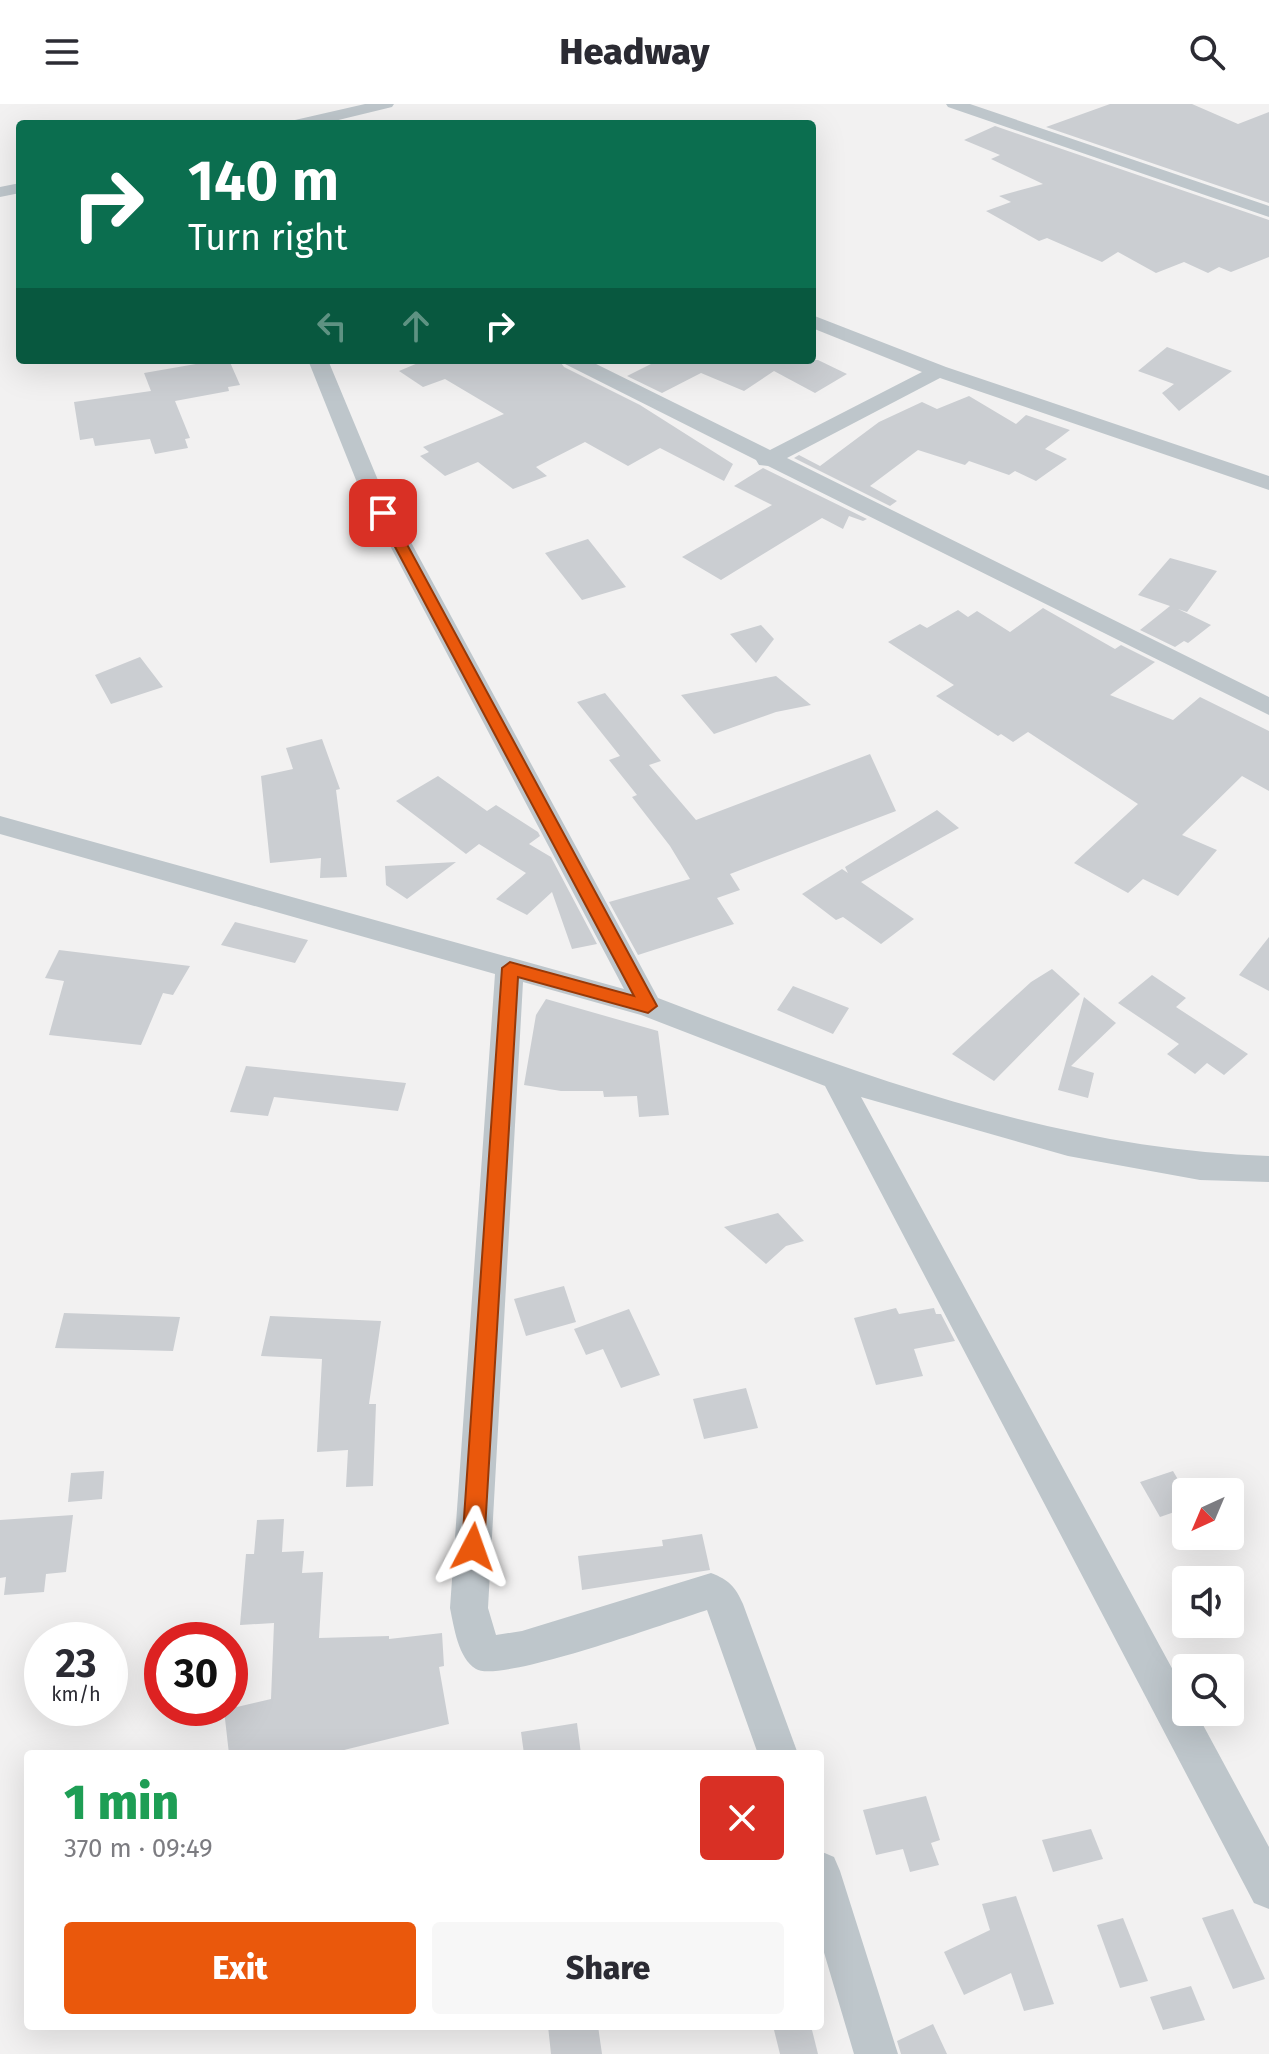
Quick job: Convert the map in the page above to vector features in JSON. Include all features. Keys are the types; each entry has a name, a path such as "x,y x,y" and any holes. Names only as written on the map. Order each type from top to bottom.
{"street":[{"path":"318,120 386,104"},
{"path":"954,104 1269,212"},
{"path":"816,323 939,371 1269,483"},
{"path":"320,364 369,485 648,1006"},
{"path":"580,364 767,460 1269,707"},
{"path":"767,460 939,371"},
{"path":"0,825 648,1006 836,1078 1068,1144 1200,1167 1269,1169"},
{"path":"510,968 469,1608 474,1634 487,1655 522,1650 711,1591 719,1595 724,1604 777,1750"},
{"path":"836,1078 1269,1888"},
{"path":"824,1884 876,2054"}],"building":[{"path":"1110,104 1192,104 1238,124 1269,112 1269,203 1046,127"},
{"path":"995,126 1269,220 1269,257 1231,272 1219,267 1208,273 1184,262 1156,273 1118,252 1102,262 1047,238 1039,241 986,211 1011,202 999,196 1043,184 991,159 1000,155 964,140"},
{"path":"1167,347 1232,371 1179,411 1162,393 1174,384 1138,371"},
{"path":"816,360 847,374 815,393 774,371 744,391 701,373 662,393 627,376 651,364 816,364"},
{"path":"196,364 231,364 240,385 228,387 229,391 175,401 190,438 185,439 188,448 155,454 150,439 95,446 93,438 80,440 74,402 151,391 144,373"},
{"path":"416,364 562,364 640,405 733,464 724,481 660,448 628,466 585,442 536,467 547,476 513,489 478,462 445,476 420,456 429,452 423,447 504,414 445,379 423,387 399,371"},
{"path":"969,396 1016,424 1026,415 1070,430 1045,449 1067,459 1036,481 1015,471 1009,475 969,461 965,465 918,450 870,486 897,501 890,506 794,458 799,455 820,466 879,422 922,402 937,409"},
{"path":"763,468 867,519 863,521 849,516 843,529 822,518 721,580 682,557 772,505 734,486"},
{"path":"588,539 626,587 582,600 545,553"},
{"path":"1170,558 1217,571 1187,612 1178,609 1211,625 1188,643 1184,641 1175,647 1140,630 1170,606 1138,595"},
{"path":"1043,608 1115,649 1121,645 1155,662 1110,695 1173,720 1200,697 1269,731 1269,791 1242,776 1182,835 1217,850 1178,896 1143,879 1128,893 1074,863 1138,804 1028,732 1013,742 1001,734 998,736 936,696 954,685 888,642 920,624 927,628 958,610 968,617 977,611 1010,632"},
{"path":"761,625 774,639 756,663 730,634"},
{"path":"140,657 163,687 111,704 95,675"},
{"path":"776,676 811,705 776,712 714,734 681,695"},
{"path":"605,693 661,761 649,765 696,820 870,754 896,811 730,874 740,890 717,898 734,924 638,955 609,902 690,879 670,846 632,797 637,795 609,760 620,756 577,702"},
{"path":"322,739 340,789 336,790 347,877 320,878 321,858 270,863 261,776 293,769 286,748"},
{"path":"438,776 487,811 496,805 538,832 540,836 529,844 551,857 597,944 572,949 552,892 527,915 496,899 526,873 479,844 466,854 396,801"},
{"path":"937,810 959,828 861,882 914,919 881,944 843,917 836,920 802,894 842,869 848,873 845,867"},
{"path":"456,862 407,899 386,885 385,866"},
{"path":"235,922 308,940 295,963 221,945"},
{"path":"1269,937 1269,991 1239,975"},
{"path":"59,950 190,966 173,995 163,993 141,1045 49,1035 64,981 45,978"},
{"path":"1052,969 1080,994 994,1081 952,1054 1031,982"},
{"path":"1152,975 1186,998 1176,1007 1248,1054 1224,1075 1207,1063 1195,1074 1167,1054 1179,1044 1118,1003"},
{"path":"793,986 849,1008 833,1034 777,1010"},
{"path":"1084,997 1116,1023 1071,1066 1094,1073 1088,1098 1058,1090"},
{"path":"546,999 658,1031 669,1115 639,1117 637,1096 604,1097 603,1091 561,1091 524,1085 536,1015"},
{"path":"246,1066 406,1083 398,1111 274,1097 268,1116 230,1112"},
{"path":"778,1213 804,1241 786,1246 766,1264 724,1227"},
{"path":"564,1286 576,1322 526,1336 514,1299"},
{"path":"896,1308 899,1314 934,1308 936,1314 941,1314 955,1341 914,1349 923,1376 876,1385 854,1318"},
{"path":"629,1309 660,1375 621,1388 603,1349 586,1355 574,1329"},
{"path":"64,1313 180,1317 173,1351 55,1348"},
{"path":"270,1316 381,1321 369,1404 376,1404 373,1486 346,1487 348,1450 317,1452 322,1359 261,1356"},
{"path":"746,1388 758,1428 704,1439 693,1399"},
{"path":"104,1471 102,1499 68,1502 71,1473"},
{"path":"1173,1471 1177,1478 1172,1478 1172,1513 1160,1517 1140,1482"},
{"path":"73,1515 66,1572 46,1574 44,1592 4,1595 6,1577 0,1578 0,1520"},
{"path":"284,1519 282,1552 304,1551 302,1573 323,1572 319,1638 389,1636 389,1639 442,1633 444,1666 439,1667 449,1724 344,1750 229,1750 226,1726 248,1726 248,1704 271,1699 274,1623 240,1622 246,1554 254,1554 257,1520"},
{"path":"702,1534 710,1570 582,1590 578,1556 663,1546 662,1540"},
{"path":"577,1723 580,1750 523,1750 521,1732"},
{"path":"926,1796 940,1840 931,1843 939,1865 910,1872 903,1849 876,1855 863,1810"},
{"path":"1091,1829 1103,1859 1053,1872 1042,1840"},
{"path":"1016,1896 1054,2004 1024,2011 1011,1973 964,1995 944,1952 990,1930 982,1904"},
{"path":"1233,1909 1265,1979 1233,1989 1202,1918"},
{"path":"1123,1918 1148,1981 1120,1988 1097,1925"},
{"path":"1191,1986 1205,2020 1163,2030 1150,1997"},
{"path":"933,2024 947,2054 901,2054 897,2041"},
{"path":"548,2030 599,2030 602,2054 551,2054"},
{"path":"774,2030 812,2030 818,2054 780,2054"}],"route":[{"path":"383,513 648,1006 510,968 473,1547"}]}
